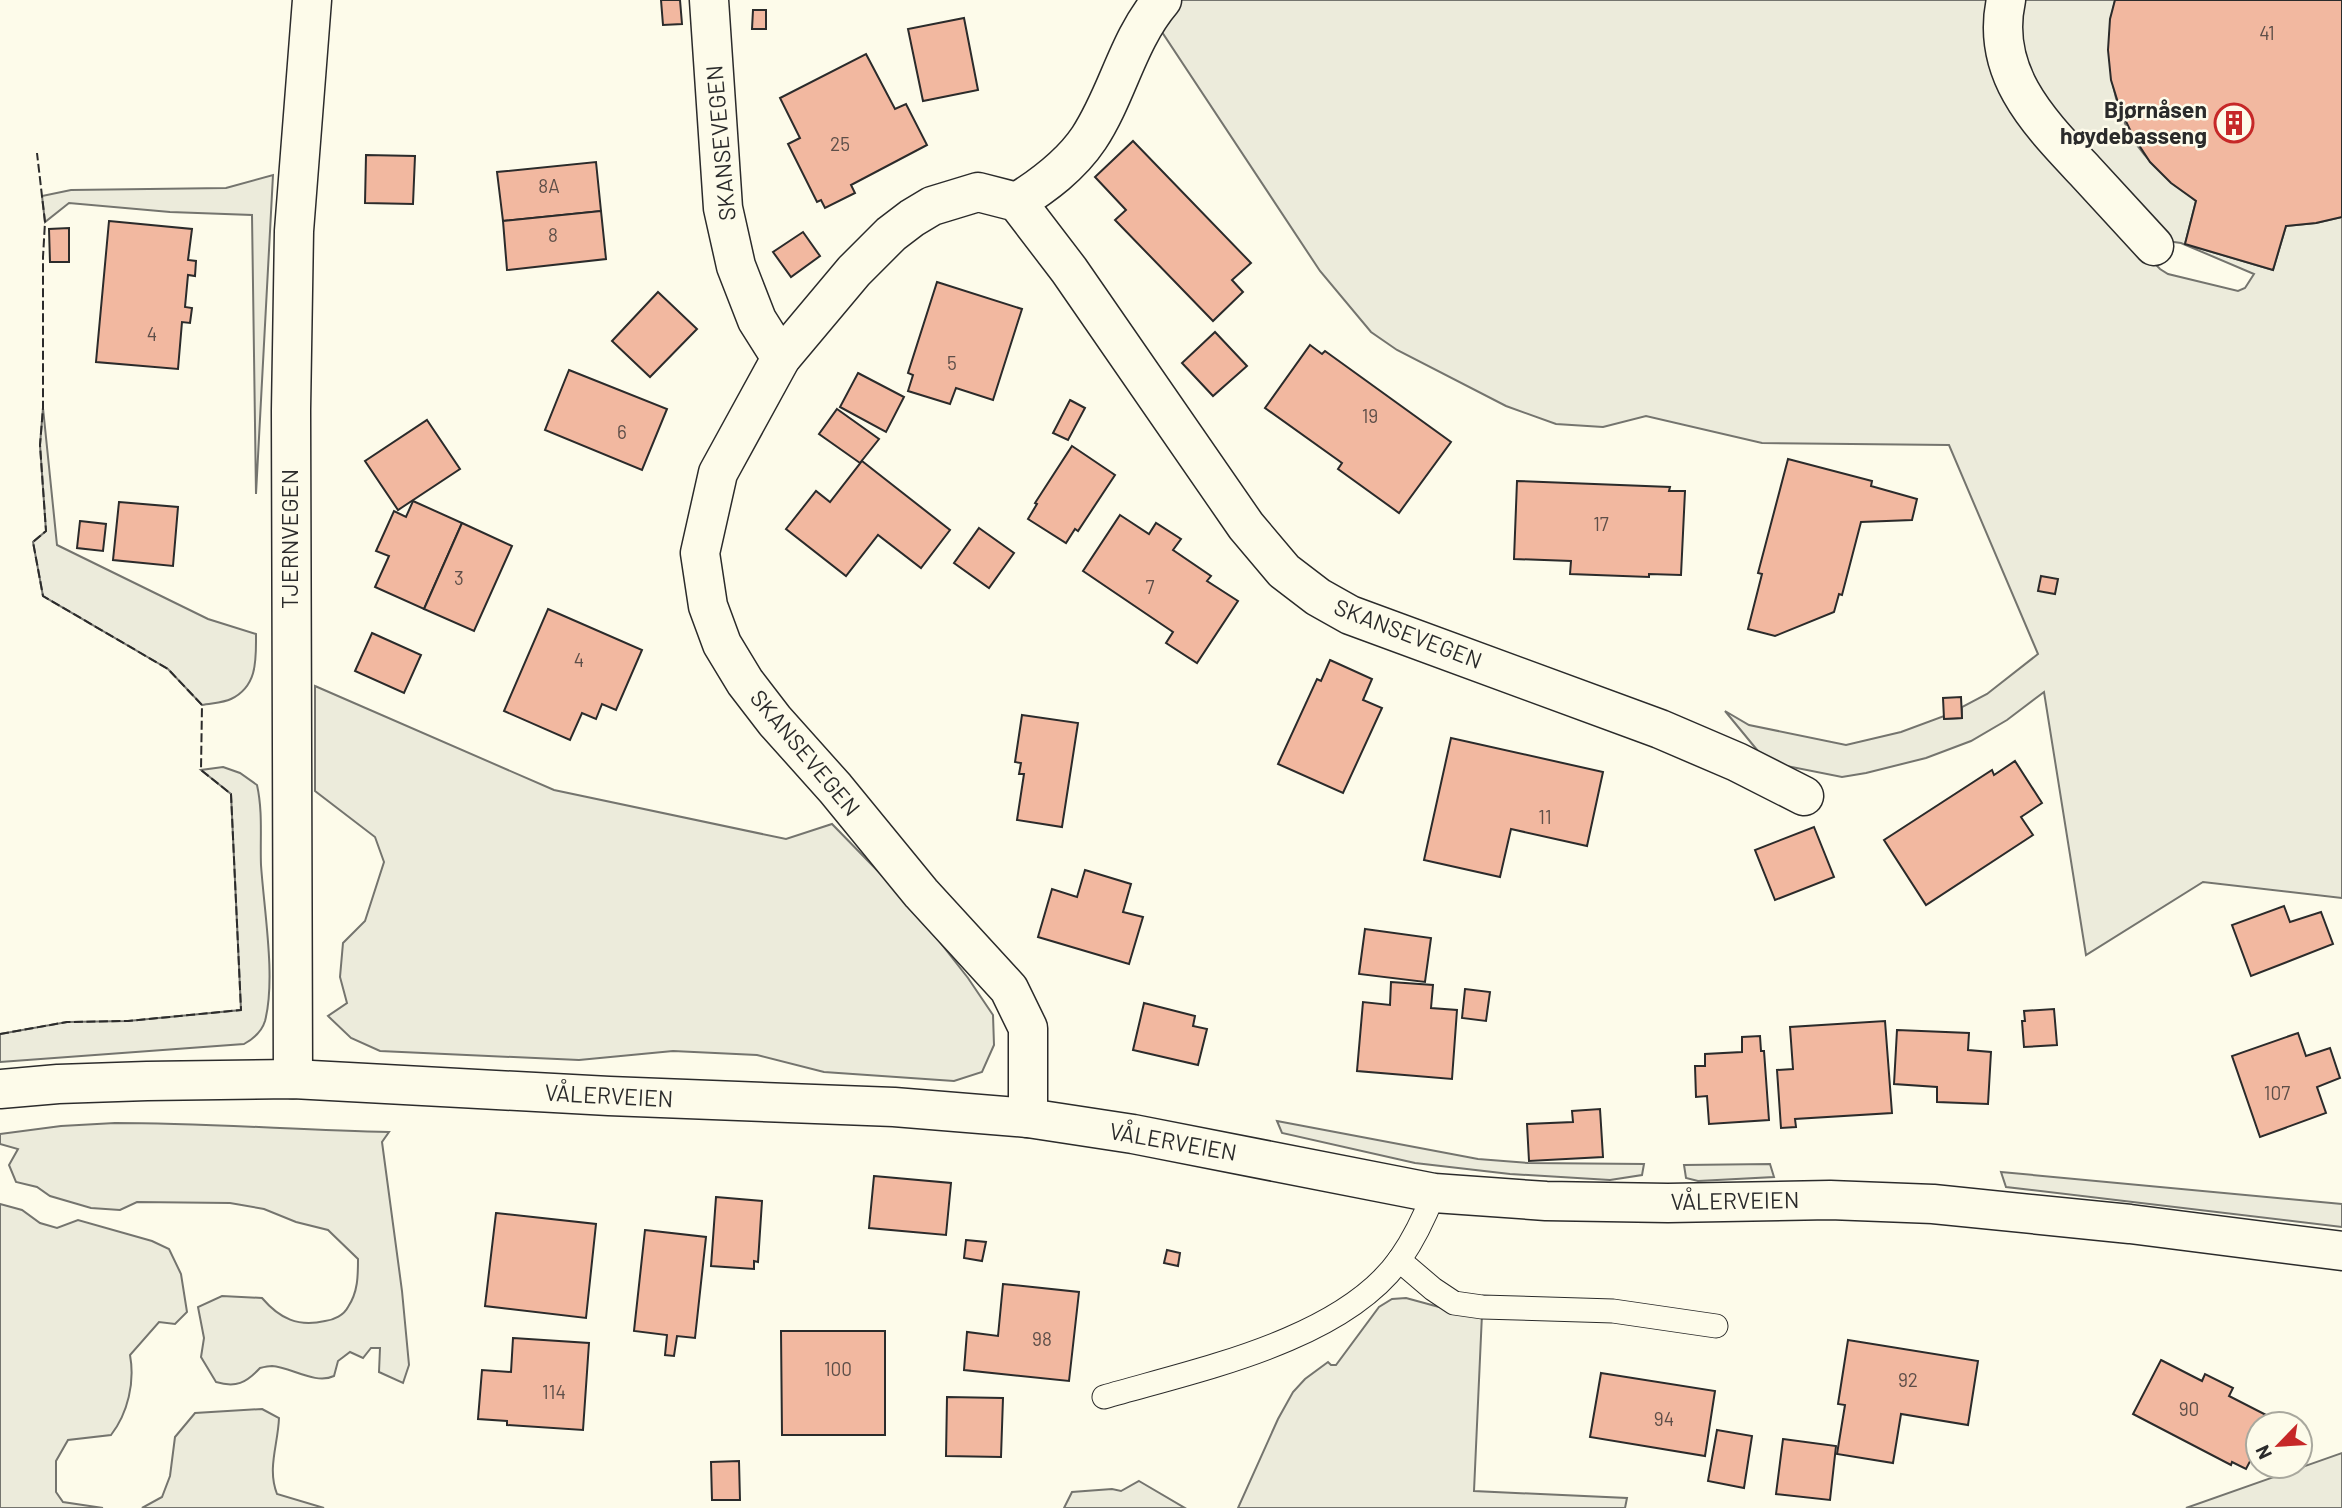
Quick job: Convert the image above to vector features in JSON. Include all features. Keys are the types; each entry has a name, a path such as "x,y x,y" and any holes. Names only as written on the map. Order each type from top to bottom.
{"street":[{"name":"TJERNVEGEN","path":"293,1079 290,410 294,231 312,0"},
{"name":"SKANSEVEGEN","path":"709,0 723,208 736,266 757,320 781,358"},
{"path":"1017,202 1043,186 1067,165 1089,138 1132,45 1161,0"},
{"path":"2006,0 2001,23 2004,46 2024,99 2039,123 2154,246"},
{"name":"SKANSEVEGEN","path":"1028,1118 1028,1028 1009,989 921,893 745,682 722,644 708,606 700,553 718,473 781,358 854,271 891,234 932,206 978,192 1017,202 1069,270 1246,526 1284,571 1318,597 1350,615 1661,729 1737,762 1804,796"},
{"name":"VÅLERVEIEN","path":"0,1089 58,1084 293,1079 609,1096 894,1107 1028,1118 1159,1138 1434,1193 1573,1201 1668,1203 1830,1199 1933,1204 2130,1224 2342,1251"}],"lane":[{"path":"1104,1397 1261,1350 1317,1326 1349,1308 1385,1277 1399,1260 1422,1223 1434,1193"},
{"path":"1399,1260 1454,1303 1482,1307 1613,1311 1716,1326"}],"shaded area":[{"path":"1179,0 1994,0 1990,22 2138,246 2168,274 2238,291 2245,288 2254,274 2181,243 2167,241 2086,159 2023,69 2017,0 2115,0 2111,20 2110,64 2119,107 2137,145 2151,162 2196,201 2185,244 2273,270 2286,226 2342,217 2342,898 2203,882 2086,955 2044,692 2007,720 1971,741 1926,758 1842,777 1767,762 1725,711 1749,725 1846,745 1901,732 1944,716 1945,719 1962,718 1962,707 1987,694 2038,654 1949,445 1762,443 1646,416 1603,427 1556,424 1506,406 1397,350 1371,332 1320,271 1158,26"},
{"path":"273,175 256,494 252,215 170,212 69,203 45,222 42,196 71,190 226,188"},
{"path":"43,408 57,545 208,619 256,634 254,671 240,694 228,700 202,705 168,669 43,596 33,542 46,531 40,445"},
{"path":"315,686 554,790 786,839 832,824 910,904 968,978 993,1015 994,1045 982,1072 954,1081 824,1072 757,1055 673,1051 579,1060 380,1051 351,1038 328,1016 347,1003 340,977 343,943 365,921 384,862 375,837 315,791"},
{"path":"223,767 240,773 257,785 259,795 269,985 265,1021 259,1031 244,1044 0,1062 0,1034 67,1022 128,1021 241,1010 231,794 201,770"},
{"path":"1277,1121 1478,1159 1528,1163 1644,1164 1642,1175 1610,1180 1510,1174 1415,1163 1282,1133"},
{"path":"115,1123 389,1132 382,1142 409,1365 403,1383 379,1372 380,1348 371,1348 363,1358 350,1352 338,1361 334,1376 327,1378 311,1377 270,1366 260,1368 240,1383 216,1382 201,1357 204,1338 198,1307 222,1296 262,1298 290,1320 315,1323 332,1320 344,1312 354,1296 358,1259 328,1230 296,1222 264,1209 230,1203 137,1202 120,1210 91,1208 50,1196 37,1187 16,1182 9,1165 18,1149 0,1144 0,1134 61,1126"},
{"path":"1770,1164 1774,1177 1698,1181 1686,1178 1684,1165"},
{"path":"2001,1172 2342,1204 2342,1227 2006,1187"},
{"path":"0,1204 22,1210 40,1223 57,1228 78,1220 152,1241 169,1249 181,1274 187,1312 175,1324 159,1322 130,1355 132,1376 129,1397 122,1417 111,1435 68,1440 56,1461 56,1492 63,1502 103,1508 0,1508"},
{"path":"1406,1298 1450,1310 1482,1314 1474,1491 1627,1498 1625,1508 1238,1508 1293,1392 1328,1362 1336,1365 1379,1307 1392,1299"},
{"path":"262,1409 279,1418 273,1466 277,1494 324,1508 142,1508 162,1497 170,1476 175,1437 195,1413"},
{"path":"2342,1453 2342,1508 2186,1508 2265,1480 2314,1480 2314,1463"},
{"path":"1139,1481 1185,1508 1064,1508 1072,1492 1112,1489 1121,1491"}],"building":[{"path":"661,0 680,0 682,24 663,25"},
{"name":"Bjørnåsen høydebasseng","path":"2115,0 2342,0 2342,217 2286,226 2273,270 2185,244 2196,201 2171,183 2150,162 2120,109 2111,80 2108,50 2110,19"},
{"path":"753,10 766,10 766,29 752,29"},
{"path":"964,18 978,90 923,101 908,29"},
{"path":"866,54 895,109 906,104 927,145 851,185 855,193 825,208 821,200 817,202 788,144 800,138 780,98"},
{"path":"1133,141 1251,263 1232,280 1243,292 1213,321 1115,220 1126,210 1095,177"},
{"path":"366,155 415,156 413,204 365,203"},
{"path":"596,162 601,211 503,221 497,172"},
{"path":"601,211 606,259 507,270 503,221"},
{"path":"109,221 192,229 188,260 196,261 195,276 188,275 185,307 192,308 190,323 182,322 178,369 96,362"},
{"path":"69,228 69,262 50,262 49,229"},
{"path":"803,232 820,256 791,277 773,252"},
{"path":"937,282 1022,309 993,400 956,388 950,404 908,391 913,375 908,373"},
{"path":"658,292 697,329 650,377 612,341"},
{"path":"1215,332 1247,366 1213,396 1182,363"},
{"path":"1310,345 1322,354 1325,351 1451,442 1399,513 1338,469 1342,463 1265,408"},
{"path":"569,370 667,409 642,470 545,430"},
{"path":"858,373 904,397 886,432 840,407"},
{"path":"1070,400 1085,408 1068,440 1053,433"},
{"path":"837,409 879,439 860,463 819,434"},
{"path":"427,420 460,469 398,510 365,461"},
{"path":"1072,446 1115,475 1078,531 1075,529 1066,543 1028,519 1037,504 1035,503"},
{"path":"1788,459 1872,481 1871,486 1917,499 1912,520 1861,522 1842,595 1839,594 1834,612 1775,636 1748,629 1762,574 1758,573"},
{"path":"862,461 950,530 921,568 878,535 846,576 786,529 816,491 830,502"},
{"path":"1517,481 1670,487 1669,491 1685,491 1681,575 1649,574 1649,577 1570,574 1571,561 1514,559"},
{"path":"413,501 462,523 424,609 375,587 389,556 376,551 394,511 406,517"},
{"path":"119,502 178,507 173,566 113,560"},
{"path":"1120,515 1149,534 1156,523 1181,539 1173,550 1211,576 1207,581 1238,601 1197,663 1166,643 1173,632 1083,571"},
{"path":"80,521 106,524 103,551 77,548"},
{"path":"462,523 512,546 474,631 424,609"},
{"path":"979,528 1014,553 989,588 954,563"},
{"path":"2041,576 2058,579 2055,594 2038,591"},
{"path":"548,609 642,650 616,710 602,704 596,719 582,713 570,740 504,711"},
{"path":"372,633 421,655 404,693 355,671"},
{"path":"1330,660 1372,679 1363,700 1382,708 1343,793 1278,764 1317,679 1321,681"},
{"path":"1961,697 1962,718 1944,719 1943,698"},
{"path":"1022,715 1078,723 1062,827 1017,820 1024,774 1019,774 1021,763 1015,762"},
{"path":"1451,738 1603,772 1587,846 1511,829 1500,877 1424,860"},
{"path":"2015,761 2042,803 2021,817 2033,835 1926,905 1884,840 1992,770 1994,775"},
{"path":"1814,827 1834,877 1775,900 1755,850"},
{"path":"1085,870 1131,884 1123,912 1143,917 1129,964 1038,937 1052,889 1077,897"},
{"path":"2284,906 2290,922 2321,912 2333,944 2251,976 2232,925"},
{"path":"1365,929 1431,938 1425,982 1359,974"},
{"path":"1391,982 1433,985 1431,1008 1457,1010 1452,1079 1357,1071 1363,1002 1390,1005"},
{"path":"1465,989 1490,992 1486,1021 1462,1018"},
{"path":"1144,1003 1195,1016 1193,1026 1207,1029 1198,1065 1133,1050"},
{"path":"2054,1009 2057,1045 2024,1047 2024,1011"},
{"path":"1885,1021 1892,1113 1795,1119 1796,1127 1781,1128 1777,1070 1793,1069 1790,1027"},
{"path":"1897,1030 1969,1033 1968,1050 1991,1052 1988,1104 1937,1102 1937,1087 1894,1084"},
{"path":"2298,1033 2306,1056 2330,1048 2340,1078 2317,1087 2326,1113 2260,1137 2232,1056"},
{"path":"1760,1036 1761,1051 1764,1051 1769,1120 1709,1124 1707,1096 1696,1097 1695,1066 1705,1066 1705,1054 1742,1052 1742,1037"},
{"path":"1600,1109 1603,1157 1529,1161 1527,1124 1573,1122 1572,1111"},
{"path":"874,1176 951,1183 946,1235 869,1228"},
{"path":"716,1197 762,1201 758,1262 754,1261 754,1269 711,1266"},
{"path":"496,1213 596,1224 586,1318 485,1306"},
{"path":"645,1230 706,1237 695,1338 677,1336 674,1356 665,1355 667,1335 634,1331"},
{"path":"966,1240 986,1242 982,1261 964,1258"},
{"path":"1167,1250 1180,1253 1178,1266 1164,1263"},
{"path":"1003,1284 1079,1292 1069,1381 964,1370 967,1332 998,1336"},
{"path":"781,1331 885,1331 885,1435 782,1435"},
{"path":"513,1338 589,1343 583,1430 507,1425 507,1421 478,1419 482,1370 511,1372"},
{"path":"1848,1340 1978,1361 1968,1425 1901,1414 1893,1463 1837,1454 1845,1405 1838,1404"},
{"path":"2161,1360 2202,1381 2205,1374 2233,1388 2229,1396 2256,1410 2244,1410 2244,1468 2232,1462 2231,1465 2133,1414"},
{"path":"1601,1373 1715,1391 1705,1456 1590,1437"},
{"path":"947,1397 1003,1398 1001,1457 946,1456"},
{"path":"1717,1430 1752,1436 1744,1488 1708,1481"},
{"path":"1783,1439 1836,1446 1830,1500 1776,1494"},
{"path":"739,1461 740,1500 712,1500 711,1462"}],"fence":[{"path":"0,1034 67,1022 128,1021 241,1010 231,794 201,770 202,705 168,669 43,596 33,542 46,531 40,445 43,408 45,222 37,153"}],"place":[{"name":"Bjørnåsen høydebasseng","path":"2234,123"}]}
